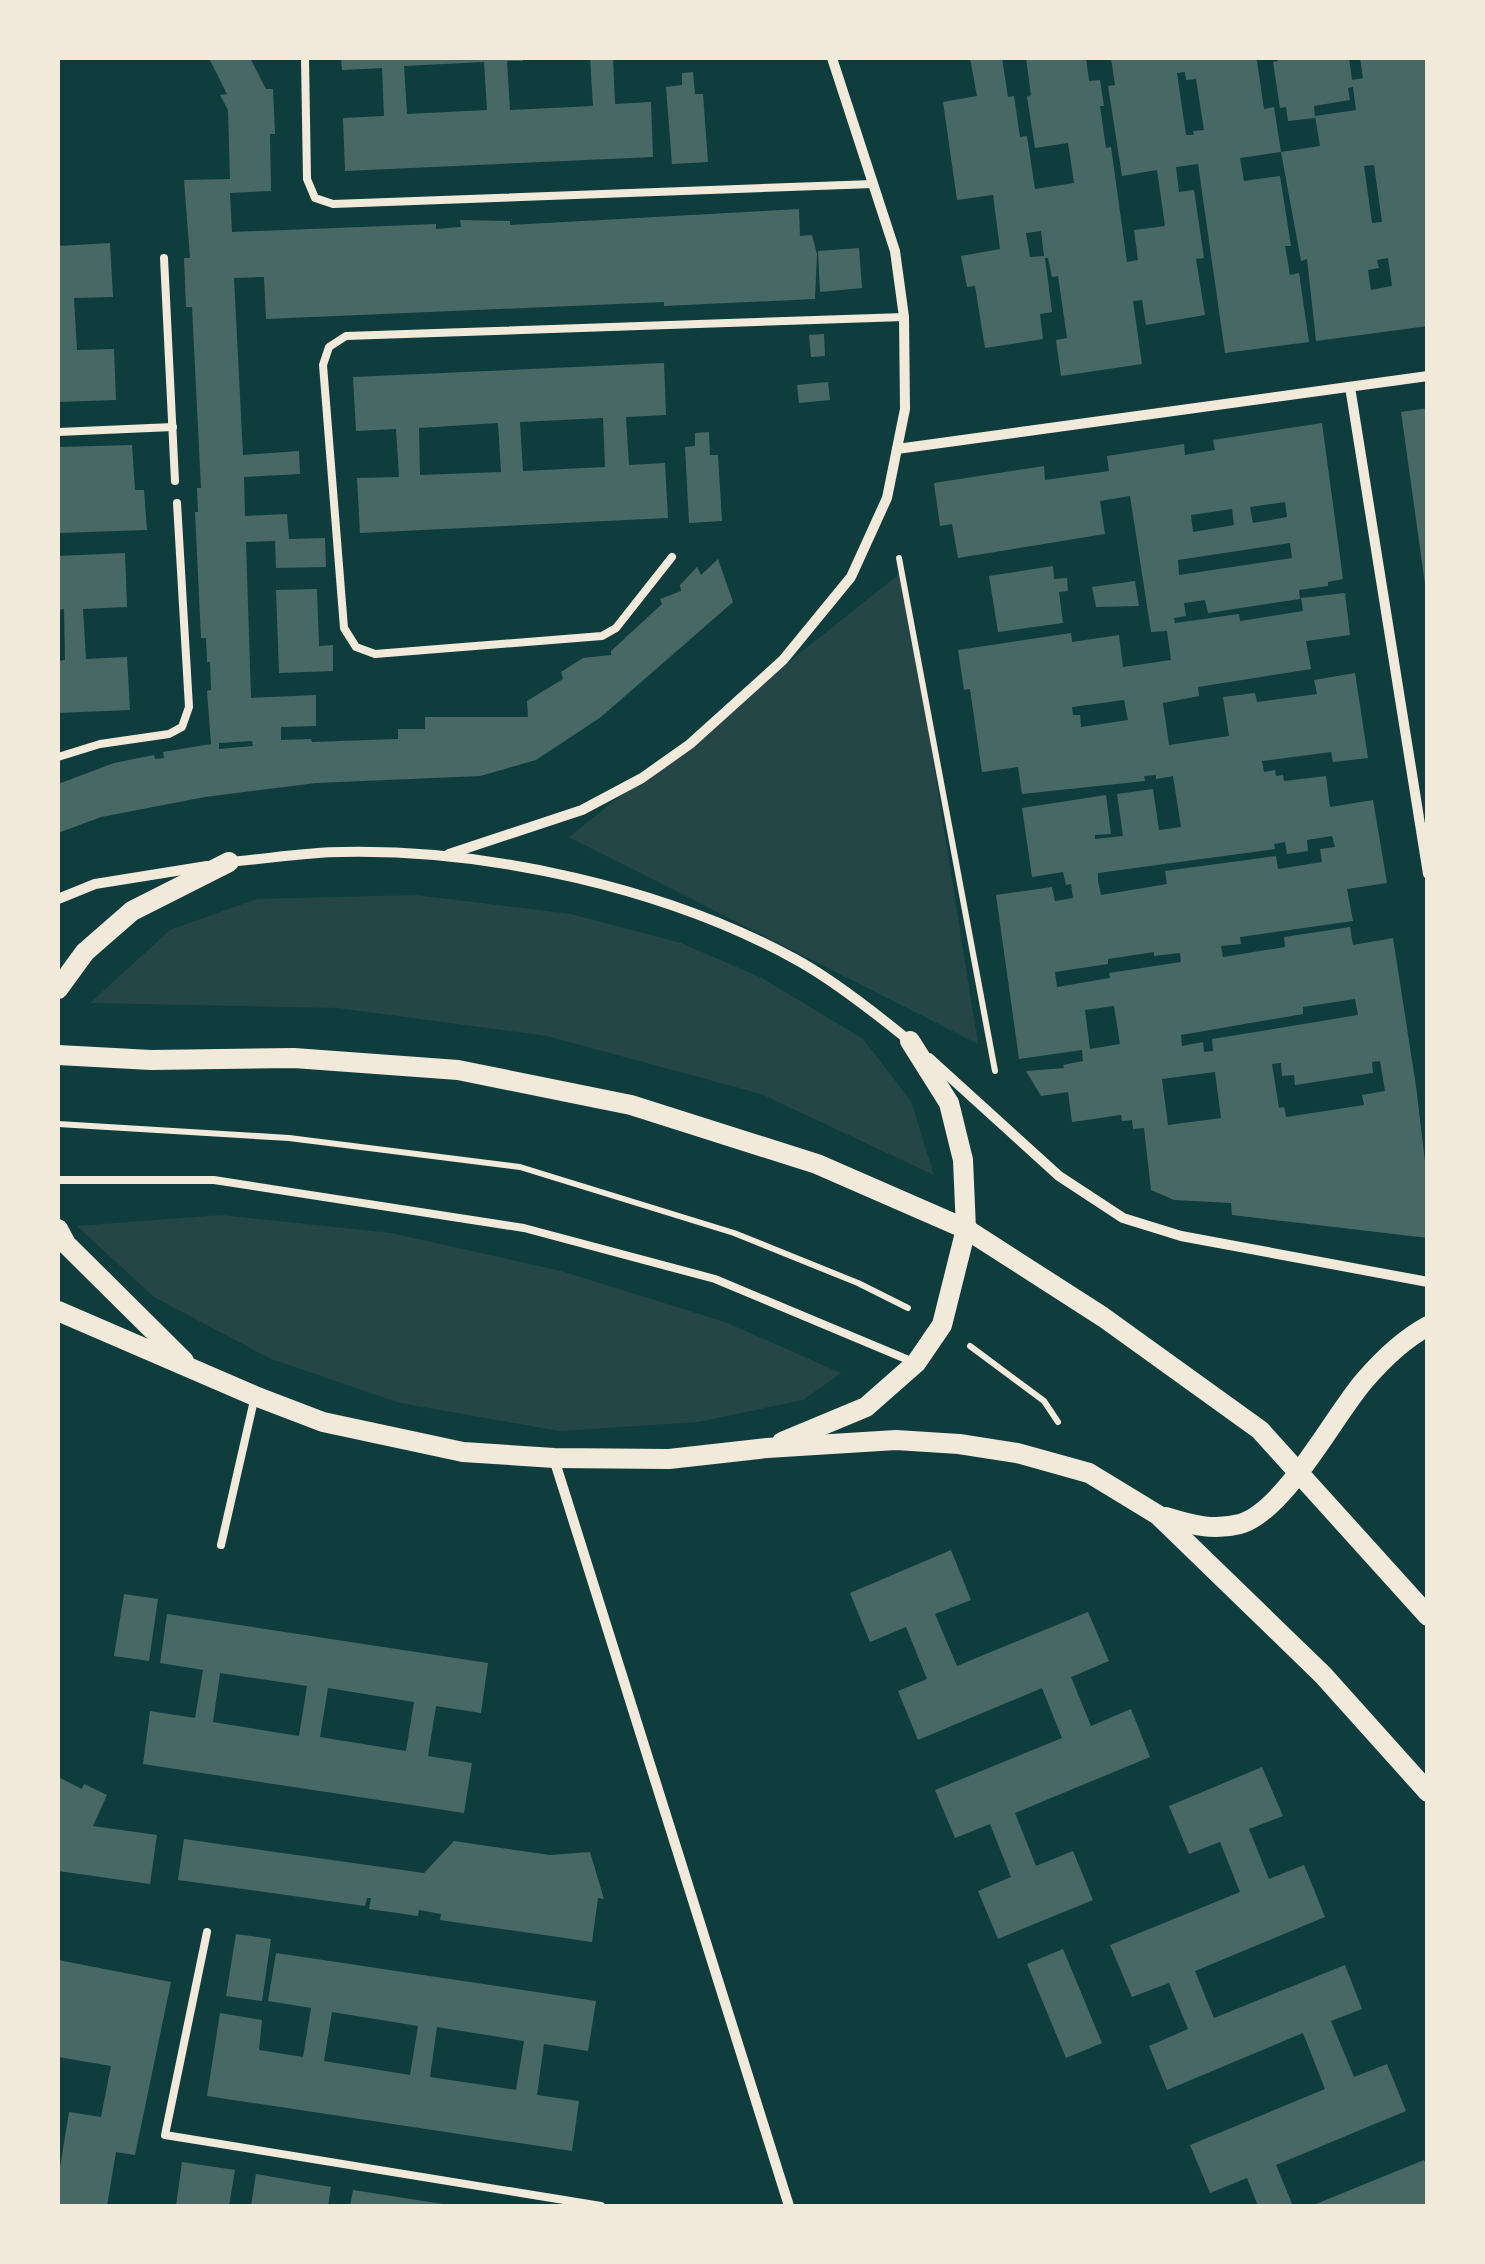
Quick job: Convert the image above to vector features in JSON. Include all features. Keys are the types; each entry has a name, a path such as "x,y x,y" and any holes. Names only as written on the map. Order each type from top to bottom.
{"main road":[{"path":"58,988 85,952 132,912 230,862"},
{"path":"767,1448 866,1407 916,1363 942,1325 966,1229 964,1160 949,1103 910,1040"},
{"path":"58,1054 150,1060 294,1058 458,1070 631,1105 817,1164 966,1229 1102,1317 1260,1430 1428,1616"},
{"path":"58,1229 66,1244 193,1370"},
{"path":"58,1311 323,1422 449,1450 554,1458 669,1460 767,1448 896,1440 998,1450 1089,1473 1158,1514 1323,1674 1428,1792"},
{"path":"1158,1514 1203,1528 1242,1524 1270,1508 1364,1381 1390,1354 1428,1326"}],"street":[{"path":"445,855 582,810 642,778 690,744 784,660 851,577 888,498 905,410 904,318 895,251 832,58"},
{"path":"897,448 1428,376"},
{"path":"1350,387 1428,874"},
{"path":"58,898 95,884 230,862 339,852 445,855 586,880 693,912 798,960 910,1040 1059,1176 1123,1218 1180,1236 1428,1282"},
{"path":"554,1458 789,2206"}],"lane":[{"path":"305,58 307,179 315,198 333,204 873,184"},
{"path":"164,258 175,481"},
{"path":"672,557 616,628 602,636 375,654 356,647 344,628 323,364 329,346 346,336 904,318"},
{"path":"58,432 172,428"},
{"path":"58,757 100,744 169,734 182,727 189,706 178,503"},
{"path":"58,1180 214,1180 524,1228 715,1280 916,1363"},
{"path":"221,1545 255,1396"},
{"path":"207,1932 165,2134 601,2206"}],"path":[{"path":"888,498 1006,1130"}],"shaded area":[{"path":"903,571 978,1044 569,837"},
{"path":"415,895 571,914 681,943 762,978 863,1039 911,1101 934,1175 761,1094 547,1036 338,1008 90,1003 170,930 257,899"},
{"path":"221,1215 391,1233 561,1271 725,1322 841,1373 803,1400 698,1422 559,1431 400,1403 271,1359 154,1297 77,1226"}],"building":[{"path":"209,58 250,58 266,89 273,89 275,134 270,134 271,191 230,193 232,232 436,224 436,229 461,227 460,220 510,221 510,225 799,209 800,236 812,235 817,254 815,299 266,319 264,277 234,278 243,455 299,451 300,474 244,477 245,516 287,514 289,539 325,538 326,567 276,568 275,541 246,542 251,698 316,695 316,726 281,727 281,740 398,739 398,729 425,729 425,717 528,717 527,701 563,679 561,672 583,658 611,655 662,604 660,599 681,591 680,585 697,567 701,575 718,559 733,602 601,717 536,760 480,776 316,783 205,797 101,817 58,833 58,784 114,763 154,755 155,759 164,758 163,752 211,744 207,691 211,690 210,662 206,638 201,638 195,512 197,488 201,488 192,307 186,307 184,258 190,258 184,180 230,179 228,110 220,95 227,94","holes":["252,741 253,746 219,749 219,743"]},
{"path":"341,58 523,58 507,61 510,110 593,106 590,58 613,58 615,104 651,102 653,157 345,171 343,118 384,116 382,68 342,70","holes":["484,62 487,110 407,114 404,66"]},
{"path":"970,58 1002,58 1008,97 1014,96 1020,137 1027,136 1035,189 1074,183 1068,143 1035,148 1026,58 1086,58 1089,81 1100,80 1106,148 1111,147 1127,262 1138,260 1134,230 1165,226 1157,170 1122,176 1108,86 1115,85 1111,58 1253,58 1257,61 1264,109 1274,107 1281,152 1240,158 1244,181 1280,176 1291,246 1285,246 1290,275 1299,273 1309,342 1225,353 1198,164 1176,167 1179,192 1194,190 1204,258 1196,259 1205,315 1146,325 1142,300 1133,301 1142,364 1061,376 1056,340 1067,338 1058,276 1052,277 1045,258 1052,312 1040,314 1043,339 985,348 975,286 967,287 961,256 1000,249 993,195 957,200 943,102 977,96","holes":["1185,72 1186,80 1196,79 1204,130 1193,131 1194,135 1186,135 1177,73","1041,231 1044,256 1030,257 1026,233"]},
{"path":"1349,58 1352,80 1363,78 1360,58 1427,58 1428,326 1316,341 1307,259 1301,261 1281,152 1320,146 1315,116 1356,110 1353,87 1348,88 1350,100 1314,106 1315,118 1288,121 1286,107 1280,108 1273,62","holes":["1374,165 1382,222 1372,223 1364,166","1388,258 1392,286 1371,290 1368,270 1379,268 1377,260"]},
{"path":"693,72 695,94 703,94 708,162 672,164 666,87 682,85 682,73"},
{"path":"110,243 113,297 74,298 77,350 114,349 116,400 58,402 58,246"},
{"path":"859,248 862,288 820,292 818,251"},
{"path":"824,334 825,356 811,357 809,335"},
{"path":"664,363 666,415 626,417 629,465 665,463 668,518 360,533 357,478 399,477 396,429 356,431 353,377","holes":["603,418 605,467 523,471 520,422","498,423 501,472 420,475 419,428"]},
{"path":"828,382 830,400 799,403 797,385"},
{"path":"1428,408 1428,584 1425,584 1401,412"},
{"path":"1322,423 1343,579 1328,582 1328,586 1299,590 1300,599 1208,613 1205,600 1184,603 1186,616 1174,618 1175,623 1239,614 1240,621 1303,611 1301,598 1345,593 1350,635 1306,641 1311,669 1198,687 1199,696 1163,703 1169,745 1229,736 1223,697 1255,693 1257,702 1317,694 1314,680 1355,673 1368,758 1333,762 1331,752 1262,761 1264,772 1275,770 1276,776 1283,775 1284,781 1326,776 1330,807 1373,800 1387,883 1347,889 1353,921 1240,937 1241,944 1221,946 1223,957 1285,947 1284,937 1350,927 1353,945 1393,938 1428,1187 1428,1238 1232,1215 1231,1203 1174,1200 1151,1190 1144,1128 1133,1129 1132,1120 1122,1121 1121,1115 1072,1122 1068,1092 1041,1096 1026,1071 1064,1068 1063,1065 1083,1061 1082,1050 1019,1059 996,895 1052,887 1055,901 1073,898 1071,884 1066,885 1063,872 1032,877 1022,808 1106,795 1111,834 1095,835 1095,839 1123,836 1117,794 1153,789 1159,830 1181,827 1173,776 1144,776 1145,781 1022,794 1018,767 982,772 970,689 964,690 958,650 1071,633 1072,642 1119,635 1123,667 1171,660 1167,631 1151,632 1130,496 1100,501 1105,534 958,558 952,524 940,526 934,483 1044,466 1045,480 1109,471 1107,456 1184,444 1185,455 1215,450 1213,440","holes":["1285,502 1287,517 1253,523 1250,507","1232,509 1234,525 1193,532 1191,515","1290,543 1292,558 1179,575 1178,560","1124,700 1128,720 1081,727 1080,715 1073,715 1072,707","1332,836 1335,847 1320,849 1322,862 1278,869 1276,856 1165,871 1167,884 1101,895 1098,881 1098,873 1275,849 1274,844 1285,842 1287,854 1308,851 1307,840","1154,952 1154,956 1180,953 1181,962 1109,973 1110,978 1057,987 1055,972 1108,964 1108,959","1355,999 1358,1015 1212,1039 1213,1051 1204,1052 1203,1042 1182,1046 1181,1035 1303,1014 1303,1007","1114,1006 1120,1044 1090,1049 1085,1010","1380,1061 1385,1091 1362,1095 1364,1105 1286,1117 1284,1107 1279,1108 1272,1064 1281,1063 1282,1076 1294,1075 1295,1085 1373,1073 1372,1062","1215,1072 1221,1118 1168,1125 1162,1079"]},
{"path":"709,432 710,455 718,455 722,521 689,523 685,447 695,446 695,433"},
{"path":"132,445 135,490 144,490 147,530 58,533 58,447"},
{"path":"125,553 127,607 83,609 86,659 127,657 130,710 58,713 58,661 65,660 64,609 58,610 58,556"},
{"path":"1053,566 1054,579 1067,578 1068,591 1059,592 1063,623 998,632 989,576"},
{"path":"1135,581 1139,606 1096,607 1092,587"},
{"path":"317,589 319,646 333,645 333,671 279,673 276,590"},
{"path":"951,1550 971,1600 935,1614 957,1666 1088,1612 1109,1661 1071,1677 1091,1726 1131,1709 1150,1757 1015,1813 1036,1866 1073,1851 1093,1900 998,1939 978,1891 1011,1877 990,1824 955,1838 935,1790 1062,1738 1042,1688 918,1740 898,1691 927,1679 906,1627 870,1642 850,1593"},
{"path":"124,1594 158,1599 149,1661 114,1656"},
{"path":"167,1614 488,1663 481,1713 436,1706 428,1756 472,1763 464,1813 143,1764 150,1711 195,1718 203,1670 160,1663","holes":["220,1673 307,1686 299,1736 213,1722","328,1688 414,1702 406,1751 320,1737"]},
{"path":"1262,1767 1283,1816 1249,1829 1269,1879 1304,1865 1325,1917 1195,1971 1214,2018 1345,1965 1362,2009 1331,2021 1354,2077 1387,2064 1406,2111 1276,2165 1293,2206 1258,2206 1247,2178 1210,2193 1190,2145 1325,2089 1303,2033 1167,2090 1149,2046 1188,2029 1169,1983 1132,1997 1110,1945 1240,1892 1220,1842 1189,1854 1169,1806"},
{"path":"58,1777 107,1795 93,1826 157,1835 150,1884 58,1871"},
{"path":"184,1839 424,1873 454,1841 550,1855 590,1852 604,1899 598,1898 592,1942 440,1920 441,1914 419,1910 418,1916 369,1909 371,1898 367,1898 365,1906 178,1880"},
{"path":"236,1934 271,1939 262,2001 226,1996"},
{"path":"1063,1949 1102,2043 1066,2058 1027,1964"},
{"path":"276,1953 596,2001 588,2051 544,2044 537,2095 579,2101 572,2151 207,2096 220,2013 262,2020 259,2050 303,2057 311,2008 268,2001","holes":["332,2012 418,2026 410,2075 324,2061","437,2027 524,2041 516,2090 430,2077"]},
{"path":"58,1960 171,1982 135,2155 116,2152 107,2206 58,2206 58,2180 69,2112 101,2117 111,2066 58,2057"},
{"path":"1424,2160 1428,2169 1428,2206 1311,2206"},
{"path":"182,2162 235,2170 229,2206 176,2206"},
{"path":"256,2174 331,2187 328,2206 251,2206"},
{"path":"353,2190 443,2204 443,2206 350,2206"}]}
